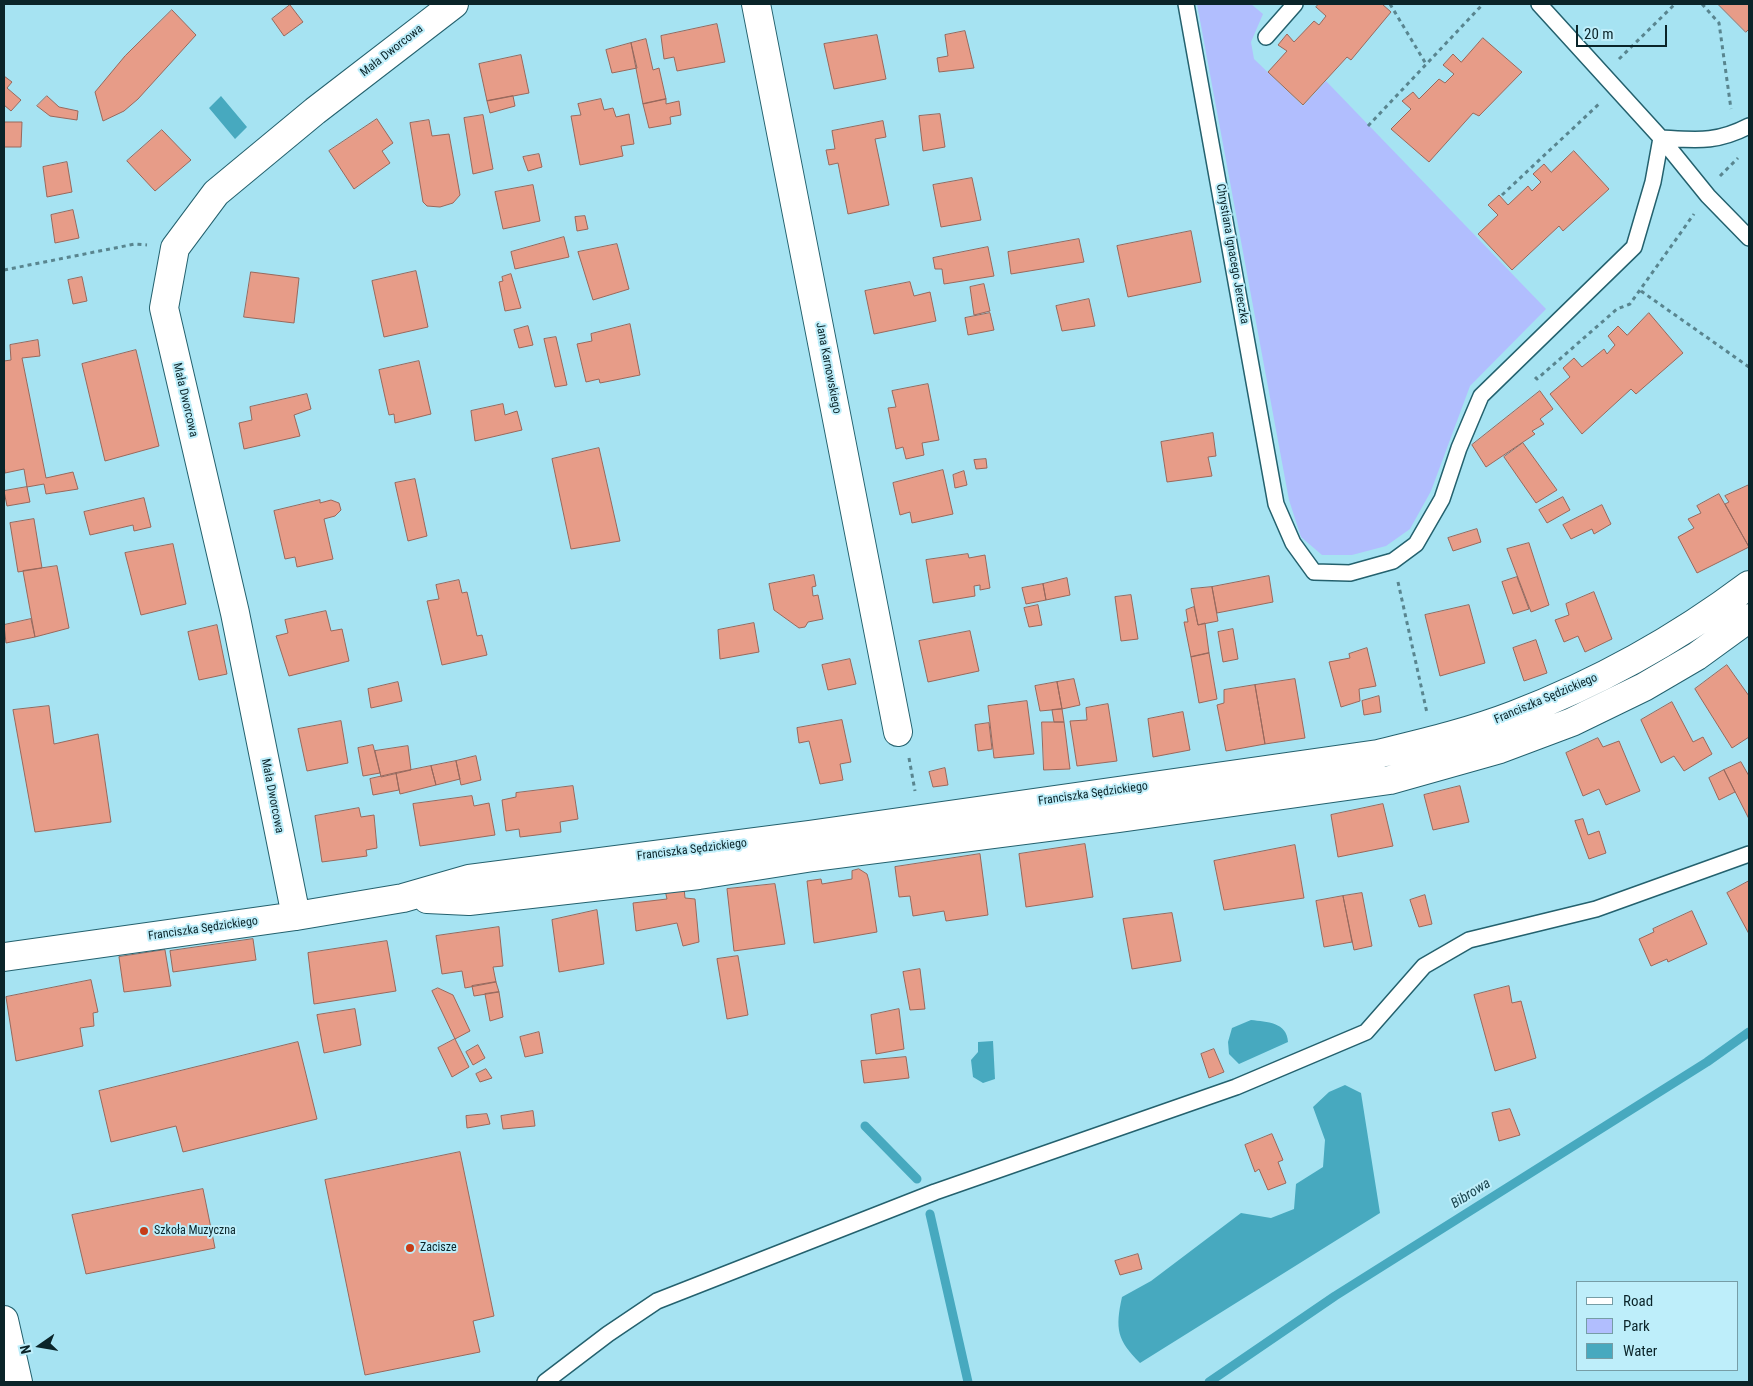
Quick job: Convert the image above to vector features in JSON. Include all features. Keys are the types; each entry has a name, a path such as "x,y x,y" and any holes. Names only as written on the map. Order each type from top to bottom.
{"street":[{"name":"Mała Dworcowa","path":"296,916 235,613 164,308 175,248 216,193 315,111 454,4"},
{"name":"Jana Karnowskiego","path":"756,4 903,743"},
{"name":"Franciszka Sędzickiego","path":"4,957 296,916 403,898 469,879 810,835 1378,754 1433,740 1512,716 1566,693 1651,651 1710,615 1749,584"},
{"name":"Franciszka Sędzickiego","path":"403,898 469,901 699,875 813,857 1118,818 1390,780 1500,748 1572,722 1644,687 1696,656 1749,618"},
{"path":"4,1320 18,1382"}],"lane":[{"name":"Chrystiana Ignacego Jereczka","path":"1186,4 1276,504 1293,543 1314,572 1350,573 1393,561"},
{"path":"1266,37 1295,4"},
{"path":"1539,4 1661,138 1708,196 1749,238"},
{"path":"1661,138 1705,141 1734,134 1749,126"},
{"path":"1393,561 1416,544 1442,499 1459,448 1481,396 1634,247 1653,182 1661,138"},
{"path":"544,1382 608,1334 657,1301 935,1192 1236,1087 1366,1032 1424,966 1469,940 1596,909 1749,854"}],"path":[{"path":"1390,4 1426,64"},
{"path":"1368,126 1483,4"},
{"path":"1603,75 1675,4"},
{"path":"1702,4 1719,23 1736,159"},
{"path":"1502,195 1615,89"},
{"path":"4,270 136,244 175,248"},
{"path":"1641,291 1749,367"},
{"path":"1393,561 1433,740"},
{"path":"903,743 916,797"}],"green space":[{"path":"1197,4 1251,4 1263,14 1251,42 1254,59 1303,106 1326,81 1546,309 1470,386 1431,491 1410,529 1386,546 1352,555 1322,555 1301,537 1289,500"}],"water":[{"path":"221,96 247,127 235,139 209,108"},
{"path":"1251,1020 1275,1024 1284,1030 1288,1042 1239,1064 1229,1054 1228,1042 1232,1028"},
{"path":"993,1041 995,1079 983,1083 973,1077 971,1060 978,1052 978,1042"},
{"path":"1345,1085 1361,1093 1380,1213 1140,1363 1126,1347 1120,1333 1119,1318 1122,1297 1151,1281 1241,1213 1271,1218 1294,1209 1296,1184 1323,1167 1325,1140 1313,1107 1329,1092"}],"building":[{"path":"1319,4 1382,4 1391,12 1351,60 1347,57 1303,105 1268,72 1287,51 1278,45 1287,34 1294,42 1314,21 1319,25 1326,16 1316,7"},
{"path":"1718,4 1749,4 1749,29 1746,32"},
{"path":"290,5 303,22 284,36 272,19"},
{"path":"172,10 196,35 138,99 124,111 103,121 95,92 125,56"},
{"path":"717,24 725,62 677,71 674,57 664,59 661,36"},
{"path":"965,31 974,68 939,72 937,58 948,56 945,35"},
{"path":"877,35 886,79 834,89 824,44"},
{"path":"1483,38 1522,72 1479,116 1473,113 1429,162 1391,129 1411,109 1402,101 1413,92 1419,99 1439,79 1445,83 1454,74 1443,65 1453,54 1461,62"},
{"path":"646,39 653,70 659,68 666,99 643,104 631,43"},
{"path":"631,43 637,68 612,73 606,50"},
{"path":"521,55 529,93 487,101 479,64"},
{"path":"4,76 12,82 7,88 21,100 11,111 4,105"},
{"path":"47,96 59,107 78,111 77,120 50,116 37,106"},
{"path":"513,96 515,106 490,113 487,101"},
{"path":"601,99 604,110 613,108 616,117 629,114 634,144 621,146 623,156 580,165 571,116 581,115 578,104"},
{"path":"666,99 666,104 679,101 681,115 670,117 671,124 649,128 643,104"},
{"path":"940,114 945,147 923,151 919,116"},
{"path":"483,115 493,169 473,174 464,118"},
{"path":"377,119 393,143 382,151 390,163 354,189 329,151"},
{"path":"429,120 432,136 449,134 460,195 453,203 440,207 427,206 423,202 410,123"},
{"path":"883,121 886,137 875,139 889,205 848,214 838,163 829,165 826,150 835,149 832,131"},
{"path":"5,122 22,122 21,147 4,147"},
{"path":"162,130 191,160 155,191 127,161"},
{"path":"1574,151 1609,189 1563,231 1559,226 1512,270 1478,234 1498,215 1488,205 1499,195 1508,205 1528,186 1532,191 1541,182 1533,174 1544,164 1551,172"},
{"path":"539,154 542,167 528,171 523,157"},
{"path":"67,162 72,192 47,197 43,167"},
{"path":"972,178 981,220 941,227 933,185"},
{"path":"533,185 540,221 503,229 495,192"},
{"path":"73,210 79,238 55,243 51,215"},
{"path":"585,216 588,229 577,231 575,217"},
{"path":"1191,231 1201,282 1128,297 1117,246"},
{"path":"564,237 569,257 515,269 511,252"},
{"path":"1079,239 1084,262 1011,274 1008,252"},
{"path":"617,244 629,289 593,300 578,252"},
{"path":"988,247 994,276 944,284 942,269 935,269 933,258"},
{"path":"416,271 428,327 384,337 372,281"},
{"path":"251,272 299,278 294,323 244,317"},
{"path":"511,274 521,308 505,311 499,282 503,281 502,277"},
{"path":"82,277 87,301 73,304 68,280"},
{"path":"910,282 914,296 930,292 936,321 874,334 865,291"},
{"path":"984,284 990,311 974,315 970,287"},
{"path":"1089,299 1095,326 1062,331 1056,306"},
{"path":"990,313 994,330 968,335 965,318"},
{"path":"1649,313 1683,353 1636,394 1631,389 1582,434 1550,394 1570,377 1563,368 1574,358 1582,367 1604,349 1607,354 1615,345 1608,336 1618,326 1627,335"},
{"path":"630,324 640,375 600,383 599,379 586,382 577,344 592,341 591,334"},
{"path":"528,326 533,345 519,348 514,330"},
{"path":"556,337 567,385 555,387 544,339"},
{"path":"38,340 40,356 22,358 46,478 73,472 78,489 46,494 44,484 27,487 24,469 5,473 4,361 11,360 10,345"},
{"path":"136,350 159,446 105,461 82,364"},
{"path":"419,361 431,414 395,423 394,414 389,415 379,370"},
{"path":"928,384 939,440 922,443 924,455 906,459 903,447 896,449 888,408 896,407 892,391"},
{"path":"1540,391 1553,409 1540,419 1544,424 1532,431 1535,434 1486,467 1472,445"},
{"path":"307,394 311,409 294,415 300,436 244,449 239,423 252,420 250,407"},
{"path":"503,404 505,415 517,411 522,430 475,441 471,411"},
{"path":"1213,433 1216,456 1208,457 1212,476 1167,482 1161,442"},
{"path":"1523,443 1557,490 1536,503 1504,457"},
{"path":"599,448 620,541 571,549 552,459"},
{"path":"986,459 987,468 976,469 974,460"},
{"path":"943,470 953,514 912,523 910,512 900,515 893,483"},
{"path":"964,471 967,485 955,488 953,475"},
{"path":"415,479 427,536 408,541 395,483"},
{"path":"1749,485 1749,547 1725,504 1729,502 1725,496"},
{"path":"27,487 30,502 7,506 4,491"},
{"path":"1719,494 1749,547 1697,573 1678,537 1694,528 1688,519 1701,513 1697,506"},
{"path":"1563,497 1570,510 1547,523 1539,510"},
{"path":"144,498 151,527 134,531 133,525 90,535 84,512"},
{"path":"320,500 320,503 331,500 339,503 341,510 335,516 324,519 333,559 297,567 295,557 285,559 274,511"},
{"path":"1602,505 1611,524 1594,534 1592,529 1571,539 1563,525"},
{"path":"34,519 42,568 18,572 10,523"},
{"path":"1477,529 1481,542 1453,551 1448,538"},
{"path":"1529,543 1549,605 1531,612 1507,549"},
{"path":"173,544 186,604 141,615 125,553"},
{"path":"968,554 969,558 985,555 990,588 980,590 980,585 974,586 975,596 933,603 926,560"},
{"path":"57,566 69,628 35,637 23,571"},
{"path":"814,575 816,586 812,587 813,596 818,595 823,619 808,622 805,627 799,628 774,610 769,584"},
{"path":"1269,576 1273,602 1217,613 1212,587"},
{"path":"1517,577 1529,609 1513,614 1502,582"},
{"path":"1067,578 1070,595 1046,600 1043,584"},
{"path":"459,580 462,593 467,592 477,636 482,635 487,655 442,665 427,601 439,599 436,585"},
{"path":"1043,584 1046,600 1026,604 1022,588"},
{"path":"1212,587 1218,621 1198,625 1191,589"},
{"path":"1594,592 1612,639 1585,652 1578,636 1564,642 1555,620 1569,615 1566,604"},
{"path":"1131,595 1138,639 1121,641 1115,597"},
{"path":"1038,605 1042,625 1029,627 1024,608"},
{"path":"1469,605 1485,663 1440,676 1425,615"},
{"path":"1194,607 1198,625 1205,623 1209,653 1191,657 1184,622 1188,622 1186,610"},
{"path":"326,611 331,631 342,629 349,661 289,676 276,636 288,633 285,620"},
{"path":"31,619 35,637 6,643 4,625"},
{"path":"754,623 759,652 720,659 718,630"},
{"path":"217,625 227,674 199,680 188,632"},
{"path":"1233,629 1238,659 1223,662 1218,632"},
{"path":"970,631 979,671 928,682 919,641"},
{"path":"1536,640 1547,673 1524,681 1513,648"},
{"path":"1367,648 1376,686 1359,689 1360,701 1341,707 1329,662 1350,658 1349,654"},
{"path":"1209,653 1217,699 1199,703 1191,657"},
{"path":"850,659 856,684 828,690 822,665"},
{"path":"1727,665 1749,696 1749,737 1732,748 1695,689"},
{"path":"1074,679 1080,705 1062,709 1057,682"},
{"path":"1295,679 1305,738 1265,744 1255,685"},
{"path":"398,682 402,701 371,708 368,689"},
{"path":"1057,682 1062,709 1040,711 1035,686"},
{"path":"1255,685 1265,744 1226,751 1217,705 1224,703 1224,690"},
{"path":"1379,696 1381,712 1364,715 1362,701"},
{"path":"1027,701 1034,754 994,758 988,706"},
{"path":"1672,702 1693,742 1703,737 1712,754 1684,771 1674,756 1661,763 1641,720"},
{"path":"1108,704 1117,761 1077,766 1070,721 1087,720 1086,708"},
{"path":"49,706 54,744 98,734 111,822 35,832 13,710"},
{"path":"1062,709 1064,722 1054,722 1052,710"},
{"path":"1183,712 1190,750 1153,757 1148,719"},
{"path":"842,720 851,762 840,764 843,780 820,784 809,741 799,743 797,728"},
{"path":"341,721 348,763 307,771 298,729"},
{"path":"1042,722 1064,722 1070,769 1044,770"},
{"path":"989,723 992,749 978,751 975,725"},
{"path":"1598,738 1603,747 1619,741 1640,791 1606,805 1599,789 1583,796 1566,753"},
{"path":"373,745 380,773 363,776 358,748"},
{"path":"408,746 411,770 381,777 375,751"},
{"path":"476,756 481,780 461,785 456,761"},
{"path":"456,761 460,779 436,785 431,766"},
{"path":"1741,762 1749,776 1749,819 1724,770"},
{"path":"431,766 436,785 400,794 396,773"},
{"path":"945,768 948,785 933,787 929,772"},
{"path":"1724,770 1735,792 1719,800 1709,778"},
{"path":"396,773 399,790 373,795 370,779"},
{"path":"573,786 578,819 560,822 561,832 520,837 519,829 506,831 502,800 516,797 516,793"},
{"path":"1460,786 1469,822 1433,830 1424,795"},
{"path":"472,796 474,806 489,803 495,835 420,846 413,804"},
{"path":"1383,804 1393,846 1338,857 1331,815"},
{"path":"359,808 361,817 374,815 377,848 366,850 367,856 322,862 315,816"},
{"path":"1583,819 1588,835 1599,831 1606,853 1589,859 1575,821"},
{"path":"1085,844 1093,897 1026,907 1019,854"},
{"path":"1295,845 1304,898 1224,910 1214,861"},
{"path":"980,854 988,915 946,921 944,911 913,916 910,896 899,897 895,867"},
{"path":"859,869 867,874 869,881 877,932 814,943 807,881 821,879 822,884 852,879 852,871"},
{"path":"1749,881 1749,934 1727,893"},
{"path":"775,884 785,944 734,951 727,889"},
{"path":"684,888 685,898 695,899 699,942 683,946 677,923 636,931 633,903 667,899 665,890"},
{"path":"1362,893 1372,946 1354,950 1343,896"},
{"path":"1425,895 1432,924 1419,927 1410,900"},
{"path":"1343,896 1352,942 1324,947 1316,901"},
{"path":"597,910 604,964 559,972 552,920"},
{"path":"1692,911 1707,944 1668,962 1667,959 1651,966 1639,939 1654,932 1653,929"},
{"path":"1172,913 1181,961 1132,969 1123,919"},
{"path":"499,927 503,966 493,967 496,982 465,988 462,971 442,974 436,936"},
{"path":"253,939 256,960 173,972 170,951"},
{"path":"387,941 396,991 314,1004 308,953"},
{"path":"165,950 171,986 124,992 119,957"},
{"path":"738,956 748,1015 727,1019 717,959"},
{"path":"920,969 925,1009 910,1010 903,972"},
{"path":"91,980 98,1012 93,1013 94,1026 80,1028 83,1046 16,1061 6,997"},
{"path":"496,982 499,992 474,996 472,986"},
{"path":"1509,986 1512,1003 1521,1001 1536,1058 1495,1071 1474,995"},
{"path":"438,988 453,995 470,1031 455,1039 432,991"},
{"path":"499,992 503,1017 490,1021 485,994"},
{"path":"355,1009 361,1045 324,1053 317,1015"},
{"path":"899,1009 904,1049 876,1054 871,1015"},
{"path":"539,1032 543,1053 525,1057 520,1037"},
{"path":"455,1039 469,1067 452,1077 438,1048"},
{"path":"298,1042 317,1119 183,1152 176,1126 111,1142 99,1091"},
{"path":"478,1045 485,1058 473,1065 466,1052"},
{"path":"1214,1049 1224,1072 1209,1078 1201,1054"},
{"path":"906,1057 909,1078 864,1083 861,1061"},
{"path":"486,1069 492,1078 480,1082 476,1074"},
{"path":"1510,1109 1520,1135 1499,1141 1492,1113"},
{"path":"533,1111 535,1126 503,1129 501,1116"},
{"path":"487,1114 490,1124 467,1128 466,1116"},
{"path":"1272,1134 1283,1160 1278,1162 1286,1183 1268,1190 1259,1169 1255,1172 1245,1145"},
{"name":"Zacisze","path":"460,1152 494,1316 473,1321 480,1352 365,1375 325,1180"},
{"name":"Szkoła Muzyczna","path":"203,1189 215,1248 86,1274 72,1215"},
{"path":"1138,1254 1142,1269 1120,1275 1115,1261"}],"waterway":[{"name":"Bibrowa","path":"1209,1382 1335,1296 1707,1062 1749,1032"},
{"path":"865,1126 917,1179"},
{"path":"930,1214 968,1382"}],"place":[{"name":"Szkoła Muzyczna","path":"144,1231"},
{"name":"Zacisze","path":"410,1248"}]}
